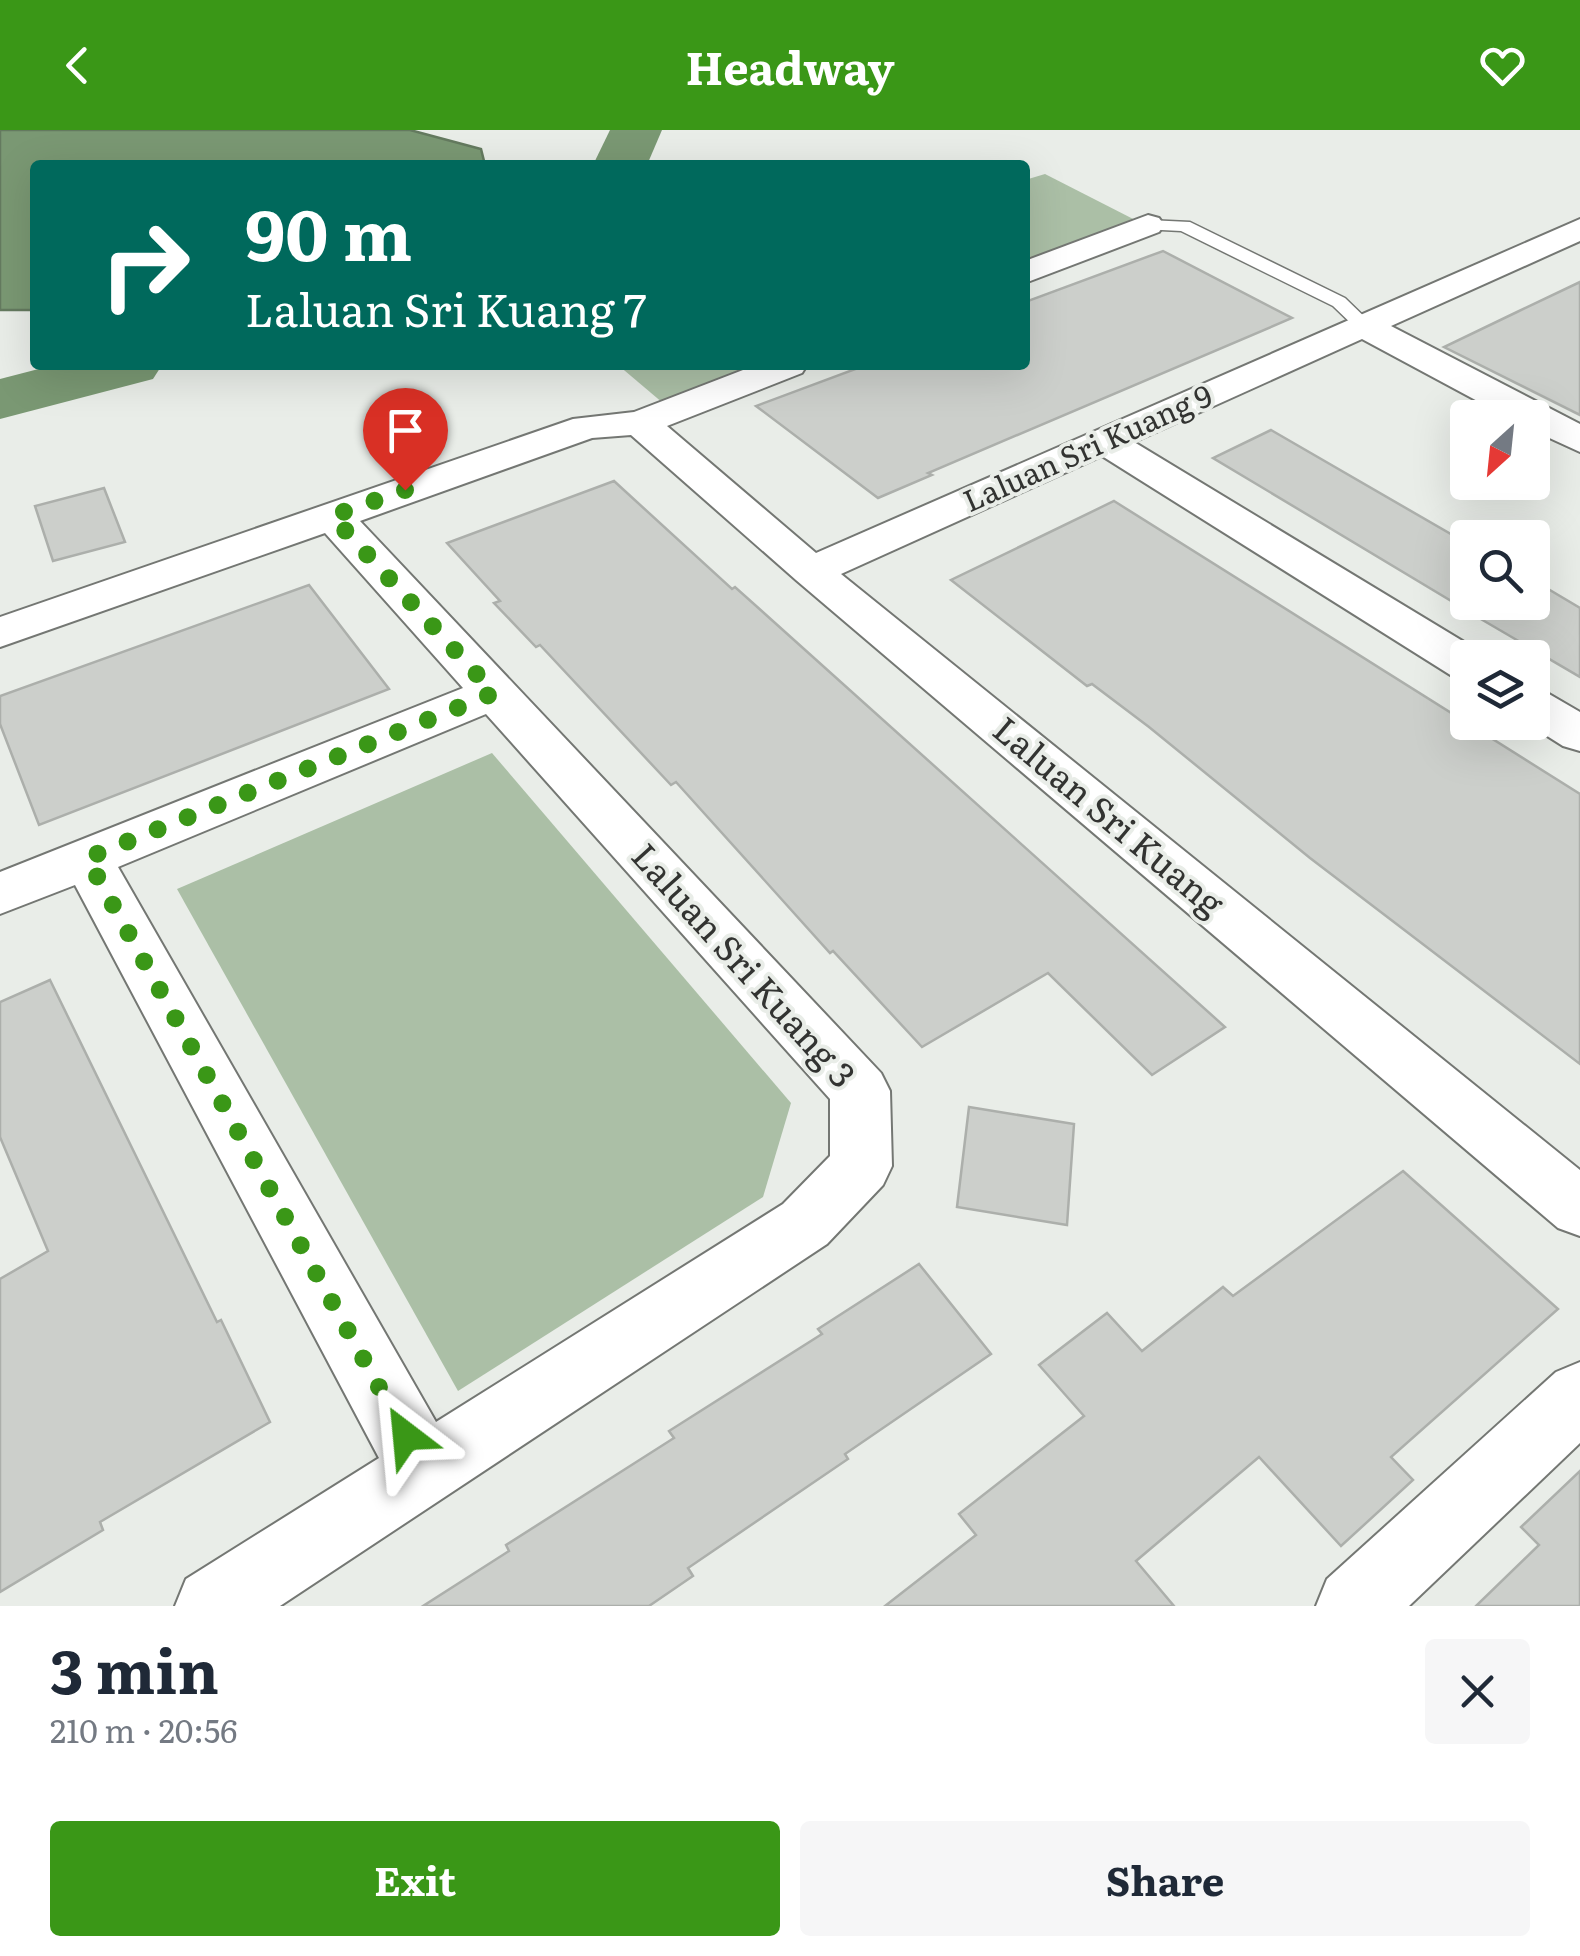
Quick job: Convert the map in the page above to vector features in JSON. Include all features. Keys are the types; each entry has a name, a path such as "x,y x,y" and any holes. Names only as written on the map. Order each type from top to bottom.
{"street":[{"path":"1030,271 1148,225"},
{"name":"Laluan Sri Kuang 9","path":"811,570 1572,240"},
{"path":"1366,327 1580,440"},
{"path":"0,632 587,426 640,422 775,370"},
{"name":"Laluan Sri Kuang","path":"640,422 811,570 1580,1208"},
{"path":"1105,441 1450,653"},
{"name":"Laluan Sri Kuang 3","path":"213,1606 804,1224 860,1166 860,1091 332,516"},
{"path":"0,894 494,693"},
{"path":"1550,715 1580,734"},
{"path":"87,858 424,1470"},
{"path":"1354,1606 1580,1396"}],"lane":[{"path":"1148,225 1184,226 1339,302 1366,327"}],"shaded area":[{"path":"0,130 410,130 481,149 484,160 30,160 30,310 0,310"},
{"path":"1045,174 1143,224 1030,268 1030,178"},
{"path":"624,370 768,370 670,409"},
{"path":"492,753 791,1103 763,1197 458,1391 177,889"}],"building":[{"path":"1163,251 1292,318 878,498 756,406 853,370 1030,370 1030,300"},
{"path":"1580,282 1580,415 1444,347"},
{"path":"1271,430 1450,534 1450,600 1213,458"},
{"path":"614,481 1225,1027 1152,1075 1048,973 922,1047 833,951 830,953 676,782 671,785 540,645 536,647 494,603 500,601 447,543"},
{"path":"104,488 125,542 53,561 35,506"},
{"path":"1114,501 1450,712 1450,740 1494,740 1580,794 1580,1064 1310,858 1149,727 1092,684 1087,686 951,580"},
{"path":"309,585 389,689 39,825 0,724 0,696"},
{"path":"1550,590 1580,608 1580,677 1550,659 1550,640 1517,640 1483,620 1550,620"},
{"path":"50,980 270,1422 100,1522 103,1530 0,1592 0,1279 48,1251 0,1137 0,1002"},
{"path":"969,1107 1074,1124 1067,1225 957,1207"},
{"path":"1403,1171 1558,1309 1391,1457 1413,1480 1341,1546 1259,1457 1136,1561 1174,1606 885,1606 976,1535 959,1514 1084,1416 1039,1365 1107,1313 1142,1351 1223,1287 1233,1296"},
{"path":"919,1264 991,1354 845,1454 848,1459 688,1568 693,1576 649,1606 423,1606 509,1551 506,1545 674,1438 669,1431 822,1334 818,1329"},
{"path":"1580,1471 1580,1606 1476,1606 1539,1545 1521,1527"}],"waterway":[{"path":"622,160 636,130"},
{"path":"0,399 111,370"}],"route":[{"path":"405,490 332,516 494,693 87,858 406,1436"}]}
